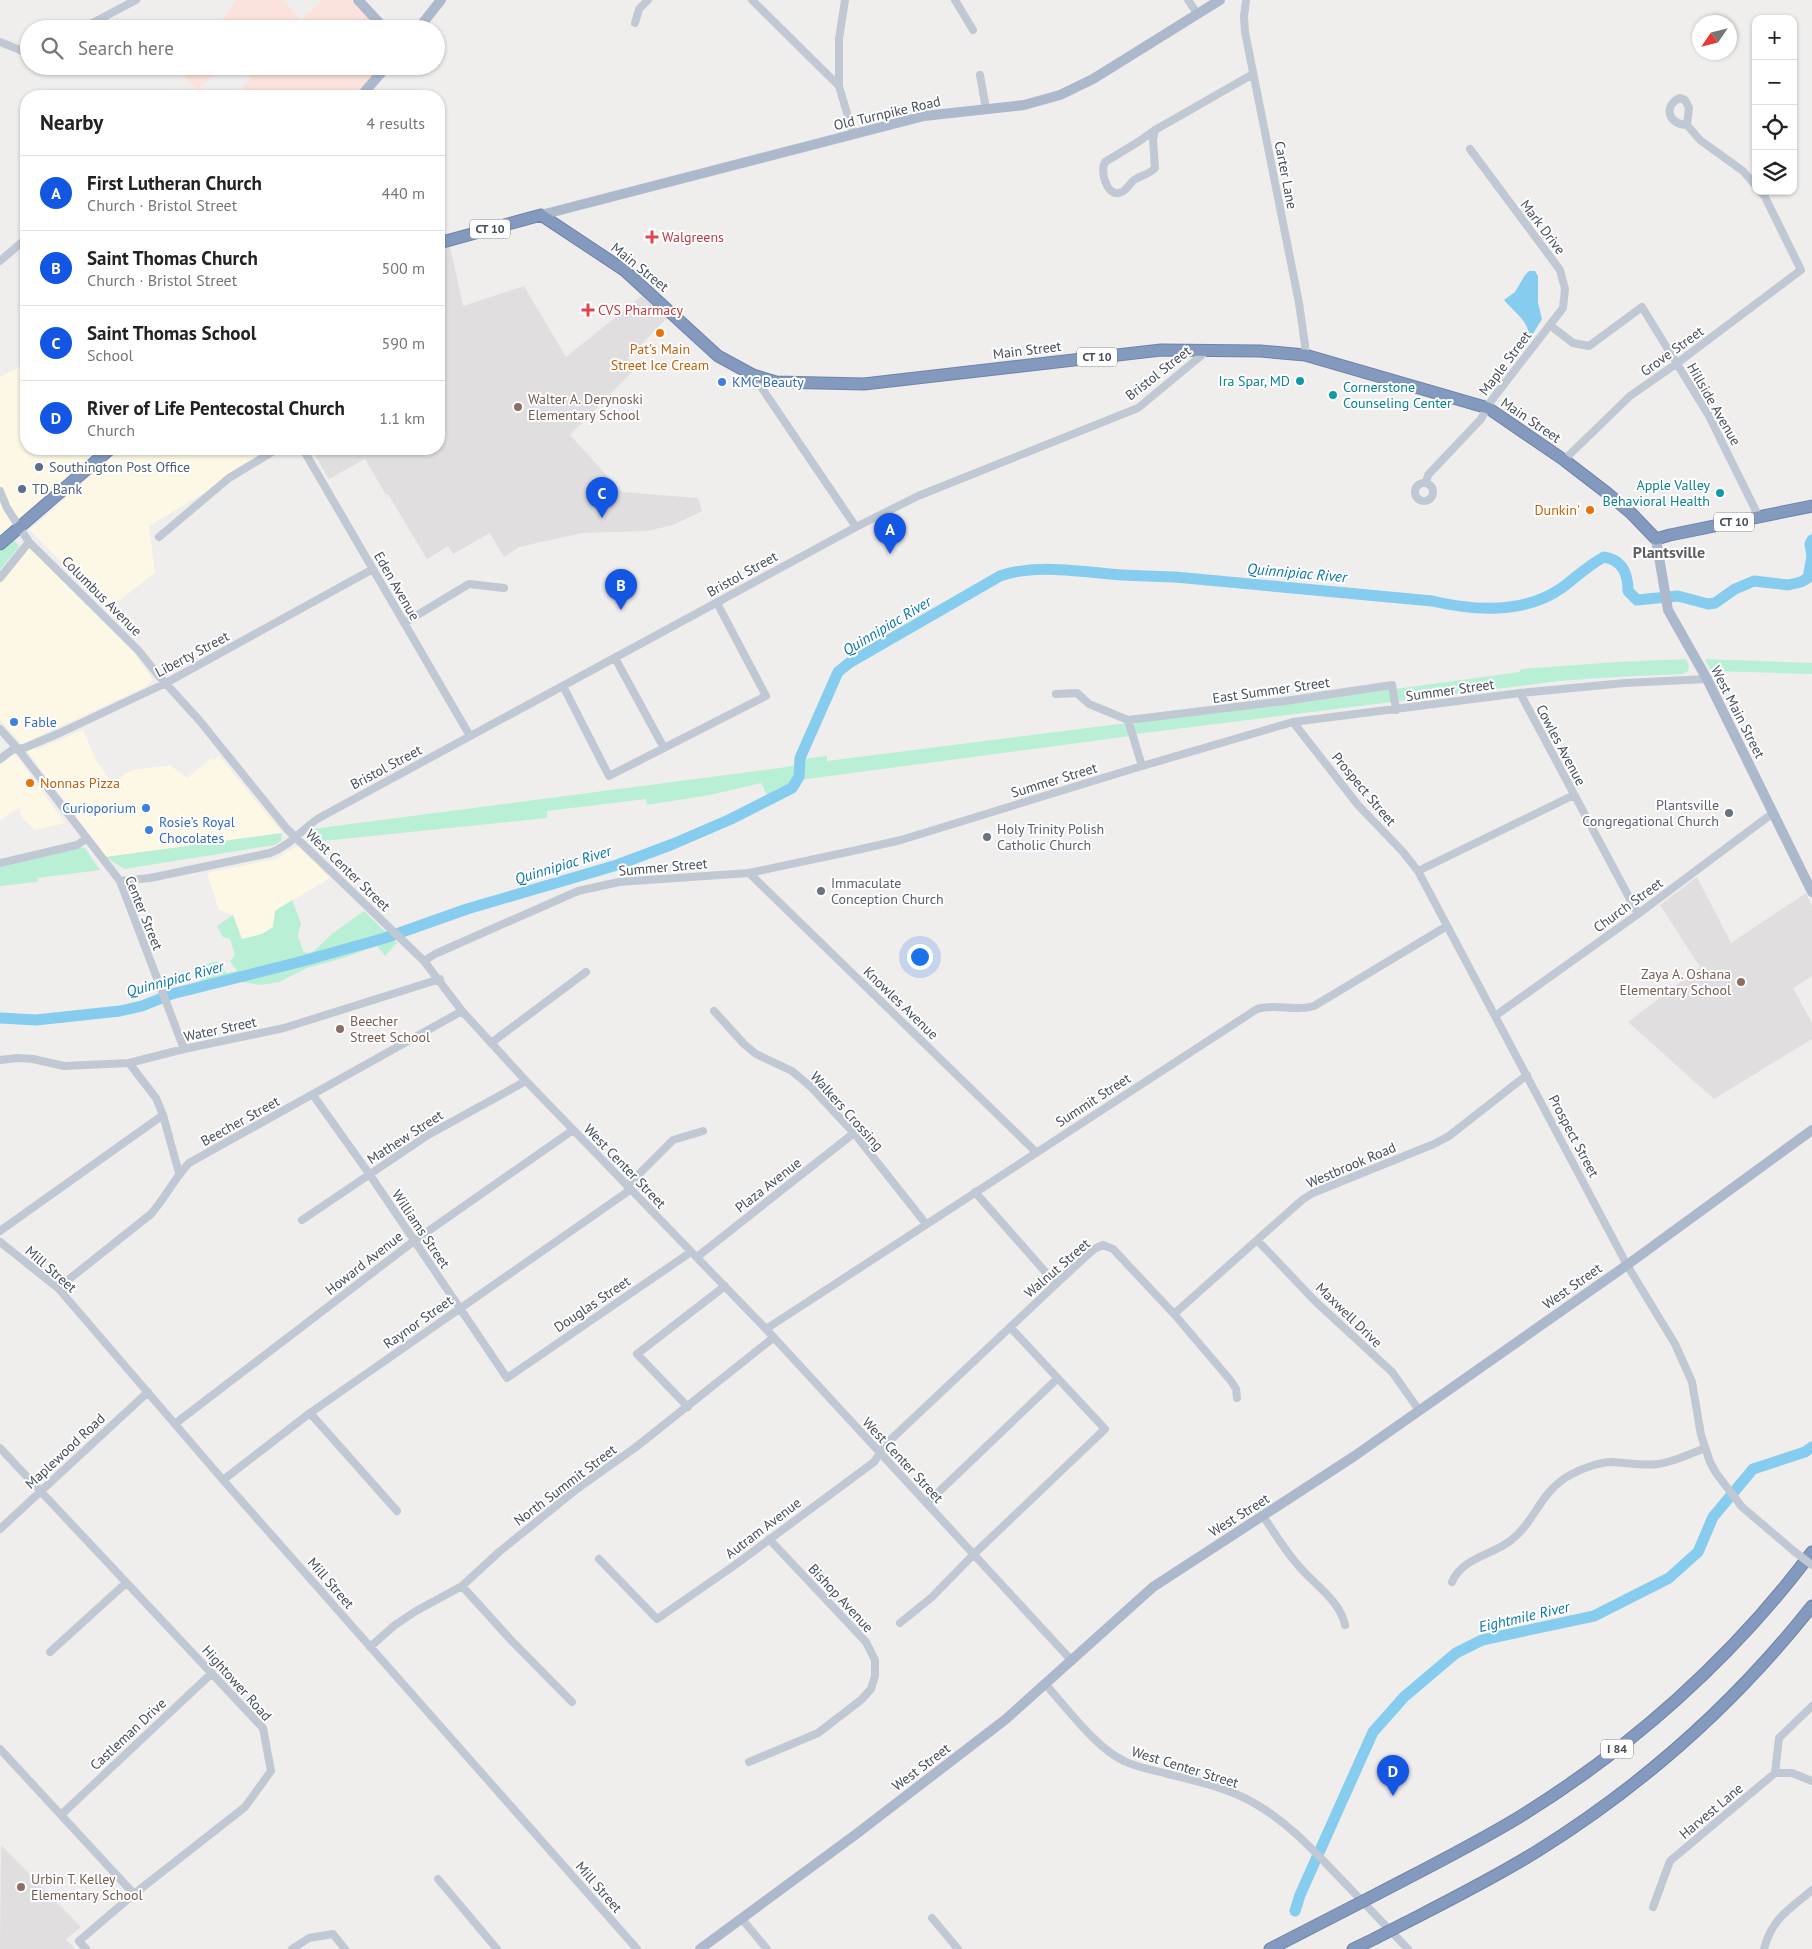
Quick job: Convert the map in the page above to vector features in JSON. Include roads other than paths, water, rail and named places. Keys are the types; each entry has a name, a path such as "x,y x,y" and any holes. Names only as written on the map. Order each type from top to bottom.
{"highway":[{"name":"Main Street","path":"541,215 624,270 718,356 753,375 776,382 864,384 1160,350 1260,351 1305,355 1488,408 1564,460 1631,513 1656,539"},
{"name":"CT 10","path":"445,241 541,215"},
{"path":"0,544 103,455"},
{"name":"CT 10","path":"1656,539 1812,506"},
{"name":"I 84","path":"1270,1949 1379,1893 1515,1819 1571,1783 1622,1745 1672,1703 1718,1659 1761,1614 1812,1552"},
{"name":"I 84","path":"1353,1949 1487,1880 1530,1856 1580,1824 1671,1752 1721,1707 1761,1666 1812,1606"}],"main road":[{"path":"358,0 377,20"},
{"path":"425,20 442,0"},
{"name":"Old Turnpike Road","path":"541,215 924,116 1024,105 1060,95 1093,79 1220,0"},
{"path":"366,90 379,75"},
{"name":"West Main Street","path":"1656,539 1666,604 1675,625 1707,680 1812,892"},
{"name":"West Street","path":"700,1949 949,1764 1006,1719 1153,1587 1324,1477 1627,1265 1812,1130"}],"street":[{"path":"98,20 136,0"},
{"path":"634,23 639,9 648,0"},
{"path":"752,0 839,86"},
{"path":"845,0 839,39 839,86 853,134"},
{"path":"955,0 973,30"},
{"path":"1188,0 1197,13"},
{"name":"Carter Lane","path":"1246,0 1245,32 1299,303 1305,355"},
{"path":"0,42 20,50"},
{"path":"1155,130 1153,140 1155,168 1135,180 1124,191 1113,192 1108,187 1104,178 1102,167 1105,162 1155,130 1253,74"},
{"path":"980,76 986,109"},
{"path":"1688,125 1700,140 1744,171 1752,181"},
{"name":"Mark Drive","path":"1470,149 1560,270 1565,289 1564,308 1551,326"},
{"name":"Grove Street","path":"1564,460 1630,396 1802,270 1763,195"},
{"path":"0,260 20,248"},
{"name":"Maple Street","path":"1426,483 1428,476 1481,419 1491,401 1525,356 1551,326 1573,343 1588,346 1642,307"},
{"name":"Hillside Avenue","path":"1642,307 1709,416 1759,517"},
{"name":"Bristol Street","path":"120,881 150,878 270,853 286,846 303,829 319,818 856,527 918,496 1138,408 1208,350"},
{"path":"753,375 856,527"},
{"path":"159,538 229,478 267,455"},
{"name":"Eden Avenue","path":"306,455 470,736"},
{"name":"Columbus Avenue","path":"0,491 7,508 29,542 120,630 166,683"},
{"path":"0,578 29,542"},
{"name":"Liberty Street","path":"0,760 12,750 24,748 72,728 166,683 373,569"},
{"path":"404,623 469,584 504,588"},
{"path":"563,686 609,776 766,696 717,603"},
{"path":"615,658 664,748"},
{"name":"Summer Street","path":"424,961 435,954 569,895 597,886 620,882 748,873 901,840 1293,722 1520,693 1625,683 1707,680"},
{"name":"West Center Street","path":"166,683 295,837 424,961 490,1043 766,1329 878,1453 927,1503 1072,1661"},
{"name":"East Summer Street","path":"1056,694 1077,693 1090,704 1128,720 1285,701 1392,685 1396,710"},
{"name":"Cowles Avenue","path":"1520,693 1638,914"},
{"path":"1128,720 1142,766"},
{"name":"Prospect Street","path":"1293,722 1358,805 1403,852 1418,871 1627,1265 1675,1344 1692,1382 1705,1448 1710,1462 1739,1504 1812,1565"},
{"name":"Center Street","path":"0,729 18,749 120,881 184,1049"},
{"path":"1418,871 1574,795"},
{"name":"Church Street","path":"1495,1016 1638,914 1773,813"},
{"path":"0,863 77,845 86,839"},
{"name":"Knowles Avenue","path":"748,873 1036,1152"},
{"name":"Summit Street","path":"766,1329 1257,1010 1267,1006 1303,1009 1314,1006 1447,926"},
{"path":"490,1043 586,972"},
{"name":"Water Street","path":"0,1060 32,1059 64,1066 129,1063 184,1049 284,1028 440,979"},
{"name":"Beecher Street","path":"58,1288 151,1214 162,1202 179,1173 189,1163 462,1010"},
{"name":"Walkers Crossing","path":"714,1011 744,1044 756,1054 792,1071 811,1087 854,1133 926,1224"},
{"path":"129,1063 156,1098 163,1115 179,1173"},
{"name":"Westbrook Road","path":"1174,1314 1313,1193 1434,1144 1449,1136 1527,1074"},
{"name":"Mathew Street","path":"302,1220 428,1135 526,1081"},
{"name":"Williams Street","path":"313,1095 370,1175 507,1378"},
{"path":"0,1231 163,1115"},
{"name":"Howard Avenue","path":"176,1423 414,1240 573,1130"},
{"name":"Raynor Street","path":"223,1480 310,1413 628,1188 673,1140 703,1131"},
{"name":"Plaza Avenue","path":"694,1254 854,1133"},
{"path":"975,1192 1056,1284"},
{"name":"Maxwell Drive","path":"1257,1240 1315,1301 1392,1372 1419,1410"},
{"name":"Mill Street","path":"0,1242 58,1288 176,1423 223,1480 636,1949"},
{"name":"Walnut Street","path":"878,1453 1056,1284 1094,1249 1103,1245 1113,1249 1174,1314 1231,1381 1236,1389 1237,1398"},
{"name":"Douglas Street","path":"507,1378 694,1254"},
{"path":"688,1407 637,1354 725,1286"},
{"path":"900,1624 932,1598 974,1554 1105,1429 1010,1327"},
{"name":"North Summit Street","path":"370,1647 395,1625 416,1611 462,1586 577,1489 688,1407 773,1338"},
{"path":"927,1503 1058,1378"},
{"name":"Maplewood Road","path":"0,1529 148,1392"},
{"path":"310,1413 397,1511"},
{"name":"Hightower Road","path":"0,1448 263,1728 270,1772 245,1807 134,1894 79,1941 86,1949"},
{"path":"1452,1582 1455,1574 1462,1567 1510,1541 1522,1529 1544,1497 1571,1474 1610,1462 1640,1466 1661,1464 1705,1448"},
{"name":"Autram Avenue","path":"599,1560 657,1619 874,1462 878,1453"},
{"path":"1263,1516 1296,1563 1337,1606 1343,1616 1345,1625"},
{"name":"Bishop Avenue","path":"749,1762 818,1733 861,1700 871,1689 874,1676 875,1660 866,1642 769,1539"},
{"path":"50,1652 126,1583"},
{"path":"462,1586 510,1639 572,1702"},
{"name":"Castleman Drive","path":"62,1814 212,1673"},
{"name":"West Center Street","path":"1046,1685 1110,1752 1124,1761 1140,1767 1197,1781 1235,1794 1252,1802 1285,1824 1313,1849 1408,1949"},
{"path":"1812,1706 1779,1738 1775,1773 1792,1773 1812,1781"},
{"path":"0,1749 134,1894"},
{"name":"Harvest Lane","path":"1653,1907 1670,1861 1775,1773"},
{"path":"438,1879 497,1949"},
{"path":"1764,1949 1768,1935 1775,1922 1812,1890"},
{"path":"741,1918 768,1949"},
{"path":"932,1918 958,1949"},
{"path":"292,1949 309,1938 333,1934 345,1949"}],"water":[{"path":"1529,271 1535,271 1538,276 1538,303 1542,319 1531,337 1520,316 1504,300 1515,292"}],"waterway":[{"name":"Quinnipiac River","path":"0,1018 36,1020 120,1011 142,1006 172,994 385,938 467,909 617,865 731,819 792,788 799,777 800,758 838,672 849,663 1000,576 1013,572 1054,569 1175,577 1432,601 1465,607 1500,608 1517,606 1549,596 1604,557 1620,564 1627,579 1628,591 1637,600 1678,596 1708,604 1715,603 1735,589 1754,581 1788,585 1808,578 1812,556 1810,544 1812,540"},
{"name":"Eightmile River","path":"1295,1911 1300,1895 1373,1732 1404,1697 1456,1653 1482,1640 1594,1616 1669,1578 1698,1552 1713,1517 1753,1469 1805,1452 1812,1447"}],"place":[{"name":"Walgreens","path":"652,237"},
{"name":"CVS Pharmacy","path":"588,310"},
{"name":"Pat's Main Street Ice Cream","path":"660,333"},
{"name":"Ira Spar, MD","path":"1300,381"},
{"name":"KMC Beauty","path":"722,382"},
{"name":"Cornerstone Counseling Center","path":"1333,395"},
{"name":"Walter A. Derynoski Elementary School","path":"518,407"},
{"name":"Southington Post Office","path":"39,467"},
{"name":"TD Bank","path":"22,489"},
{"name":"Apple Valley Behavioral Health","path":"1720,493"},
{"name":"Dunkin'","path":"1590,510"},
{"name":"Saint Thomas School","path":"602,518"},
{"name":"First Lutheran Church","path":"890,554"},
{"name":"Saint Thomas Church","path":"621,610"},
{"name":"Fable","path":"14,722"},
{"name":"Nonnas Pizza","path":"30,783"},
{"name":"Curioporium","path":"146,808"},
{"name":"Plantsville Congregational Church","path":"1729,813"},
{"name":"Rosie’s Royal Chocolates","path":"149,830"},
{"name":"Holy Trinity Polish Catholic Church","path":"987,837"},
{"name":"Immaculate Conception Church","path":"821,891"},
{"name":"Zaya A. Oshana Elementary School","path":"1741,982"},
{"name":"Beecher Street School","path":"340,1029"},
{"name":"River of Life Pentecostal Church","path":"1393,1796"},
{"name":"Urbin T. Kelley Elementary School","path":"21,1887"}],"district":[{"name":"Plantsville","path":"1669,552"}]}
